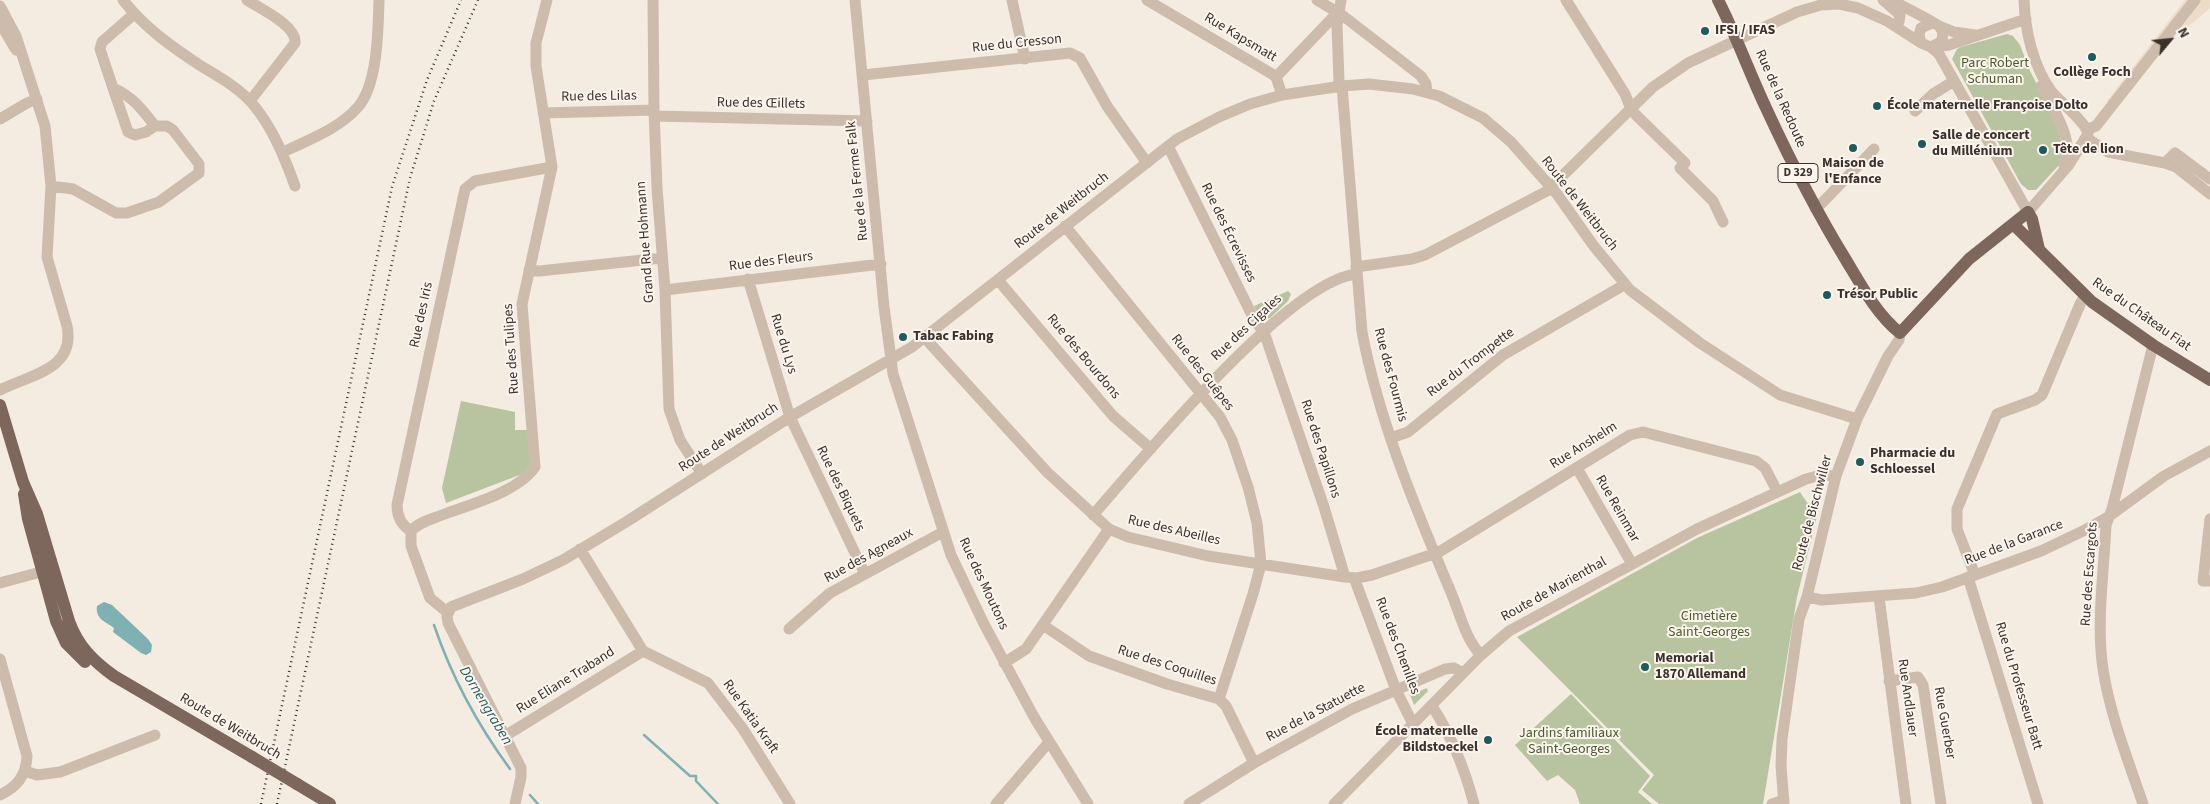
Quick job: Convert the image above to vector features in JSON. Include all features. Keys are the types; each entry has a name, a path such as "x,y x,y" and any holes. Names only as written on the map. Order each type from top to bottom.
{"main road":[{"name":"Rue de la Redoute","path":"1718,0 1766,109 1815,208 1860,283 1887,321 1900,333"},
{"name":"Route de Bischwiller","path":"1900,333 1969,259 2028,212"},
{"path":"2028,212 2032,219 2039,249"},
{"name":"Rue du Château Fiat","path":"2012,224 2085,296 2152,345 2210,380"},
{"name":"Route de Weitbruch","path":"0,405 23,482 34,507 50,570 56,621 66,642 89,664 114,676 330,804"}],"street":[{"path":"123,0 134,14 160,39 231,85 250,101 268,125 283,152 295,186"},
{"path":"247,0 291,29 296,37 295,43 250,101"},
{"path":"283,152 324,132 359,106 372,74 376,56 379,0"},
{"name":"Rue des Tulipes","path":"411,531 425,522 491,496 527,478 535,467 522,304 552,167 536,66 536,43 547,0"},
{"name":"Grand Rue Hohmann","path":"654,0 654,113 665,290 669,409 680,440 702,474"},
{"name":"Rue de la Ferme Falk","path":"856,0 890,360"},
{"path":"1012,0 1026,59"},
{"name":"Rue Kapsmatt","path":"1147,0 1276,77 1282,95"},
{"path":"1318,0 1338,12 1421,76 1426,84 1426,92"},
{"path":"1276,77 1338,12 1341,0"},
{"path":"1566,0 1626,94 1631,109 1685,163 1680,168 1712,201 1723,222"},
{"path":"1882,0 1899,14 1898,25"},
{"path":"1892,0 1943,32 1943,39 1929,46"},
{"path":"2024,2 2024,20 2021,32 2025,50 2064,136 2074,145 2084,133 2096,126 2195,0"},
{"name":"Rue des Cigales","path":"1093,515 1201,393 1263,332 1301,299 1356,270 1425,255 1551,188 1653,87 1678,68 1797,12 1820,5 1839,4 1858,8 1898,25"},
{"path":"0,6 16,36 22,58 38,99 47,138 52,186 47,257 68,326 68,343 61,358 54,366 0,390"},
{"name":"Rue des Fourmis","path":"1338,12 1339,82 1342,86 1362,332 1368,363 1392,438 1435,554 1472,642 1481,655"},
{"path":"52,186 73,189 116,213 127,214 159,202 199,173 199,164 172,130 166,126 154,126 146,132 135,135 128,132 100,49 102,42 134,14"},
{"path":"1929,46 1949,45 2024,20"},
{"path":"2024,20 2040,73 2084,133"},
{"path":"0,23 22,58"},
{"path":"1898,25 1913,28 1932,24 1954,32 1977,35"},
{"path":"1929,46 1920,31 1932,24"},
{"path":"1898,25 1939,54 2028,212 2068,166 2084,133"},
{"name":"Rue du Cresson","path":"862,75 1070,53 1080,58 1107,106 1147,163"},
{"path":"1915,112 1933,94 1954,81"},
{"name":"Route de Weitbruch","path":"447,612 451,607 537,573 580,550 790,417 890,360 924,338 1168,146 1219,117 1250,104 1282,95 1342,86 1369,84 1426,92 1452,102 1483,118 1511,142 1551,188 1624,285 1700,343 1780,395 1857,419"},
{"path":"113,88 125,93 139,105 154,126"},
{"path":"0,119 27,103 38,99"},
{"name":"Rue des Lilas","path":"544,113 654,113"},
{"name":"Rue des Œillets","path":"654,113 867,121"},
{"path":"2058,178 2068,155 2064,127 2070,122 2108,152 2165,163 2176,167 2210,194"},
{"name":"Rue des Écrevisses","path":"1168,146 1252,315 1263,332"},
{"path":"1815,208 1822,204 1874,149"},
{"path":"2165,163 2175,153 2210,179"},
{"name":"Rue des Iris","path":"411,531 402,524 397,513 397,505 465,189 475,181 552,167"},
{"name":"Rue des Guêpes","path":"1066,226 1131,310 1220,417 1232,440 1248,486 1256,523 1261,564"},
{"path":"529,270 662,258"},
{"name":"Rue des Fleurs","path":"665,290 881,264"},
{"name":"Rue du Lys","path":"748,279 790,417"},
{"name":"Rue des Bourdons","path":"998,280 1113,416 1151,449"},
{"name":"Rue du Trompette","path":"1392,438 1408,432 1503,355 1624,285"},
{"name":"Rue du Professeur Batt","path":"2038,804 1957,530 1957,509 1997,414 2035,400 2042,395 2085,296"},
{"name":"Rue des Papillons","path":"1263,332 1294,418 1345,577"},
{"name":"Route de Bischwiller","path":"1784,802 1782,738 1792,670 1802,629 1807,597 1836,476 1857,419 1889,355 1899,340 1900,333"},
{"name":"Rue des Abeilles","path":"924,338 1048,472 1109,529 1128,537 1208,556 1357,578 1372,575 1435,554"},
{"name":"Rue des Escargots","path":"2143,804 2114,715 2103,669 2101,633 2106,525 2112,509 2152,345"},
{"name":"Rue des Moutons","path":"890,360 943,532 955,564 1004,663 1049,742 1088,804"},
{"name":"Rue des Biquets","path":"790,417 865,574"},
{"name":"Rue Anshelm","path":"1435,554 1630,435 1643,432 1756,461 1765,468 1777,491"},
{"name":"Rue de la Garance","path":"1807,597 1822,600 1916,593 2041,551 2108,517 2164,476 2210,451"},
{"name":"Rue Reinmar","path":"1577,468 1632,564"},
{"name":"Route de Marienthal","path":"1334,804 1481,655 1509,630 1697,529 1777,491 1820,475 1836,476"},
{"path":"2210,519 2203,581 2210,581"},
{"path":"1004,663 1026,649 1109,529"},
{"path":"411,531 411,546 430,598 447,612 448,623 522,772 515,804"},
{"name":"Rue des Agneaux","path":"789,629 830,592 943,532"},
{"path":"580,550 643,651"},
{"path":"1219,699 1261,564"},
{"path":"0,583 50,570"},
{"name":"Rue des Chenilles","path":"1357,578 1356,583 1396,690 1413,724"},
{"name":"Rue Andlauer","path":"1879,597 1906,804"},
{"name":"Rue des Coquilles","path":"1043,625 1089,656 1166,684 1219,699 1226,706 1254,763"},
{"name":"Rue Eliane Traband","path":"505,736 643,651"},
{"name":"Rue Katia Kraft","path":"643,651 708,683 743,729 790,804"},
{"path":"0,659 27,756 25,771 14,787 0,795"},
{"name":"Rue de la Statuette","path":"1189,804 1254,763 1352,709 1445,669 1454,668 1463,674"},
{"name":"Rue Guerber","path":"1889,681 1918,678 1923,685 1941,804"},
{"path":"1432,706 1444,724 1474,804"},
{"path":"25,771 37,776 60,772 155,735"},
{"path":"996,804 1049,742"},
{"path":"1772,804 1784,802"}],"green space":[{"name":"Parc Robert Schuman","path":"2007,34 2013,36 2020,45 2030,71 2052,114 2064,148 2059,165 2036,190 2028,190 2021,184 1952,59 1957,49 1961,47"},
{"path":"1288,291 1291,294 1288,301 1270,318 1267,319 1258,315 1254,306"},
{"path":"461,401 515,412 515,430 528,430 530,465 522,474 446,503 442,488"},
{"name":"Cimetière Saint-Georges","path":"1800,492 1808,504 1813,503 1819,508 1797,597 1763,804 1659,804 1642,790 1654,775 1517,637 1697,538"},
{"path":"1427,688 1428,691 1414,705 1410,695"},
{"name":"Jardins familiaux Saint-Georges","path":"1571,694 1650,776 1638,792 1652,804 1580,804 1575,790 1558,775 1547,781 1515,745"}],"shaded area":[{"path":"2185,0 2210,0 2210,8 2189,26 2183,26 2116,109 2107,101"}],"water":[{"path":"104,602 112,605 148,639 152,645 151,652 146,655 141,653 113,632 114,628 102,620 98,614 97,606"}],"waterway":[{"name":"Dornengraben","path":"434,625 449,664 466,700 510,769"},
{"path":"644,735 690,776 696,776 696,781 718,804"},
{"name":"Dornengraben","path":"530,795 538,804"}],"railway":[{"path":"261,804 392,187 427,80 461,0"},
{"path":"277,804 410,178 434,101 478,0"}],"place":[{"name":"IFSI / IFAS","path":"1705,31"},
{"name":"Collège Foch","path":"2092,57"},
{"name":"École maternelle Françoise Dolto","path":"1877,106"},
{"name":"Salle de concert du Millénium","path":"1922,144"},
{"name":"Maison de l'Enfance","path":"1853,148"},
{"name":"Tête de lion","path":"2043,150"},
{"name":"Trésor Public","path":"1827,295"},
{"name":"Tabac Fabing","path":"903,337"},
{"name":"Pharmacie du Schloessel","path":"1860,462"},
{"name":"Memorial 1870 Allemand","path":"1645,667"},
{"name":"École maternelle Bildstoeckel","path":"1488,740"}]}
